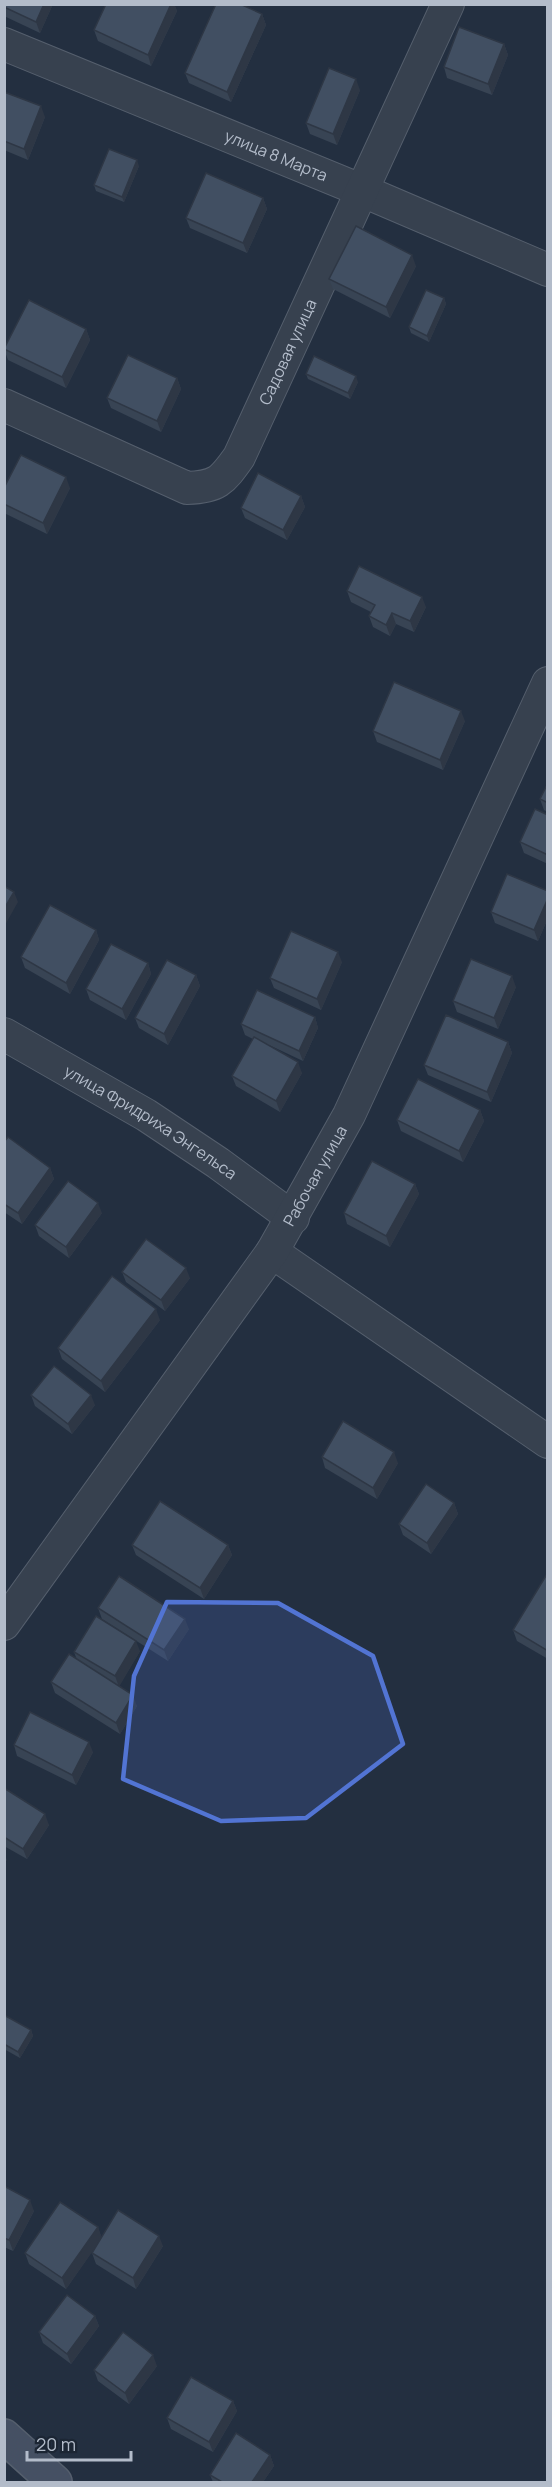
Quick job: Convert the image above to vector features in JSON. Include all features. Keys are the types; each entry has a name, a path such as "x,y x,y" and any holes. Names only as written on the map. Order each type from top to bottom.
{"main road":[{"path":"4,2436 55,2482"}],"street":[{"name":"Садовая улица","path":"4,405 187,488 206,488 222,481 239,457 448,4"},
{"name":"улица 8 Марта","path":"4,44 363,191 548,270"},
{"name":"Рабочая улица","path":"4,1624 272,1252 293,1218 349,1114 548,684"},
{"name":"улица Фридриха Энгельса","path":"4,1034 146,1115 218,1162 293,1218"},
{"path":"272,1252 548,1442"}],"highlighted area":[{"path":"167,1602 278,1603 373,1656 403,1744 306,1818 221,1821 123,1779 134,1676"}],"building":[{"path":"4,4 44,4 36,22 4,7"},
{"path":"106,4 171,4 148,55 94,30"},
{"path":"216,4 240,4 262,14 227,92 185,73"},
{"path":"459,27 504,44 488,84 444,67"},
{"path":"329,68 356,79 333,134 306,123"},
{"path":"4,92 41,106 24,149 4,141"},
{"path":"109,149 137,160 122,197 94,185"},
{"path":"206,173 263,198 243,243 186,218"},
{"path":"356,226 412,255 386,307 329,279"},
{"path":"426,290 444,298 427,336 409,327"},
{"path":"29,300 86,329 62,377 4,349"},
{"path":"128,355 177,378 157,421 107,398"},
{"path":"314,356 356,376 348,393 306,374"},
{"path":"21,455 66,477 43,523 4,504 4,488"},
{"path":"258,473 301,496 283,530 241,508"},
{"path":"359,566 422,597 410,621 392,613 386,625 369,616 375,605 347,591"},
{"path":"394,682 461,711 440,760 373,731"},
{"path":"548,783 548,803 540,799"},
{"path":"535,809 548,815 548,855 520,842"},
{"path":"507,874 548,891 548,898 534,930 491,912"},
{"path":"4,886 14,892 4,909"},
{"path":"50,905 96,930 66,983 21,957"},
{"path":"291,931 338,952 317,999 270,978"},
{"path":"111,944 148,963 122,1009 86,989"},
{"path":"471,959 512,976 494,1018 453,1001"},
{"path":"167,960 196,975 164,1034 135,1018"},
{"path":"257,990 315,1017 299,1051 241,1024"},
{"path":"446,1015 508,1042 487,1092 424,1065"},
{"path":"254,1037 298,1062 276,1101 232,1076"},
{"path":"418,1079 480,1110 459,1151 397,1120"},
{"path":"8,1137 50,1168 18,1213 4,1204 4,1142"},
{"path":"372,1161 415,1184 386,1236 344,1213"},
{"path":"68,1181 98,1203 66,1247 35,1225"},
{"path":"146,1239 186,1268 161,1300 122,1272"},
{"path":"112,1276 156,1309 101,1381 58,1348"},
{"path":"54,1366 91,1395 68,1424 31,1395"},
{"path":"343,1421 394,1452 373,1488 322,1457"},
{"path":"426,1484 454,1503 427,1543 399,1524"},
{"path":"160,1501 228,1545 200,1588 132,1545"},
{"path":"548,1574 548,1651 513,1630"},
{"path":"119,1576 185,1619 164,1650 98,1608"},
{"path":"96,1616 136,1641 115,1676 74,1652"},
{"path":"69,1654 133,1695 116,1723 51,1682"},
{"path":"30,1712 89,1742 72,1775 14,1745"},
{"path":"4,1788 45,1814 23,1849 4,1837"},
{"path":"4,2015 31,2030 18,2052 4,2044"},
{"path":"4,2186 30,2200 9,2240 4,2238"},
{"path":"60,2202 98,2227 62,2278 25,2253"},
{"path":"118,2210 159,2236 133,2278 92,2253"},
{"path":"67,2295 95,2316 67,2354 39,2332"},
{"path":"123,2332 153,2355 125,2393 94,2370"},
{"path":"191,2377 233,2401 209,2442 167,2418"},
{"path":"236,2433 270,2455 252,2482 222,2482 210,2475"}]}
